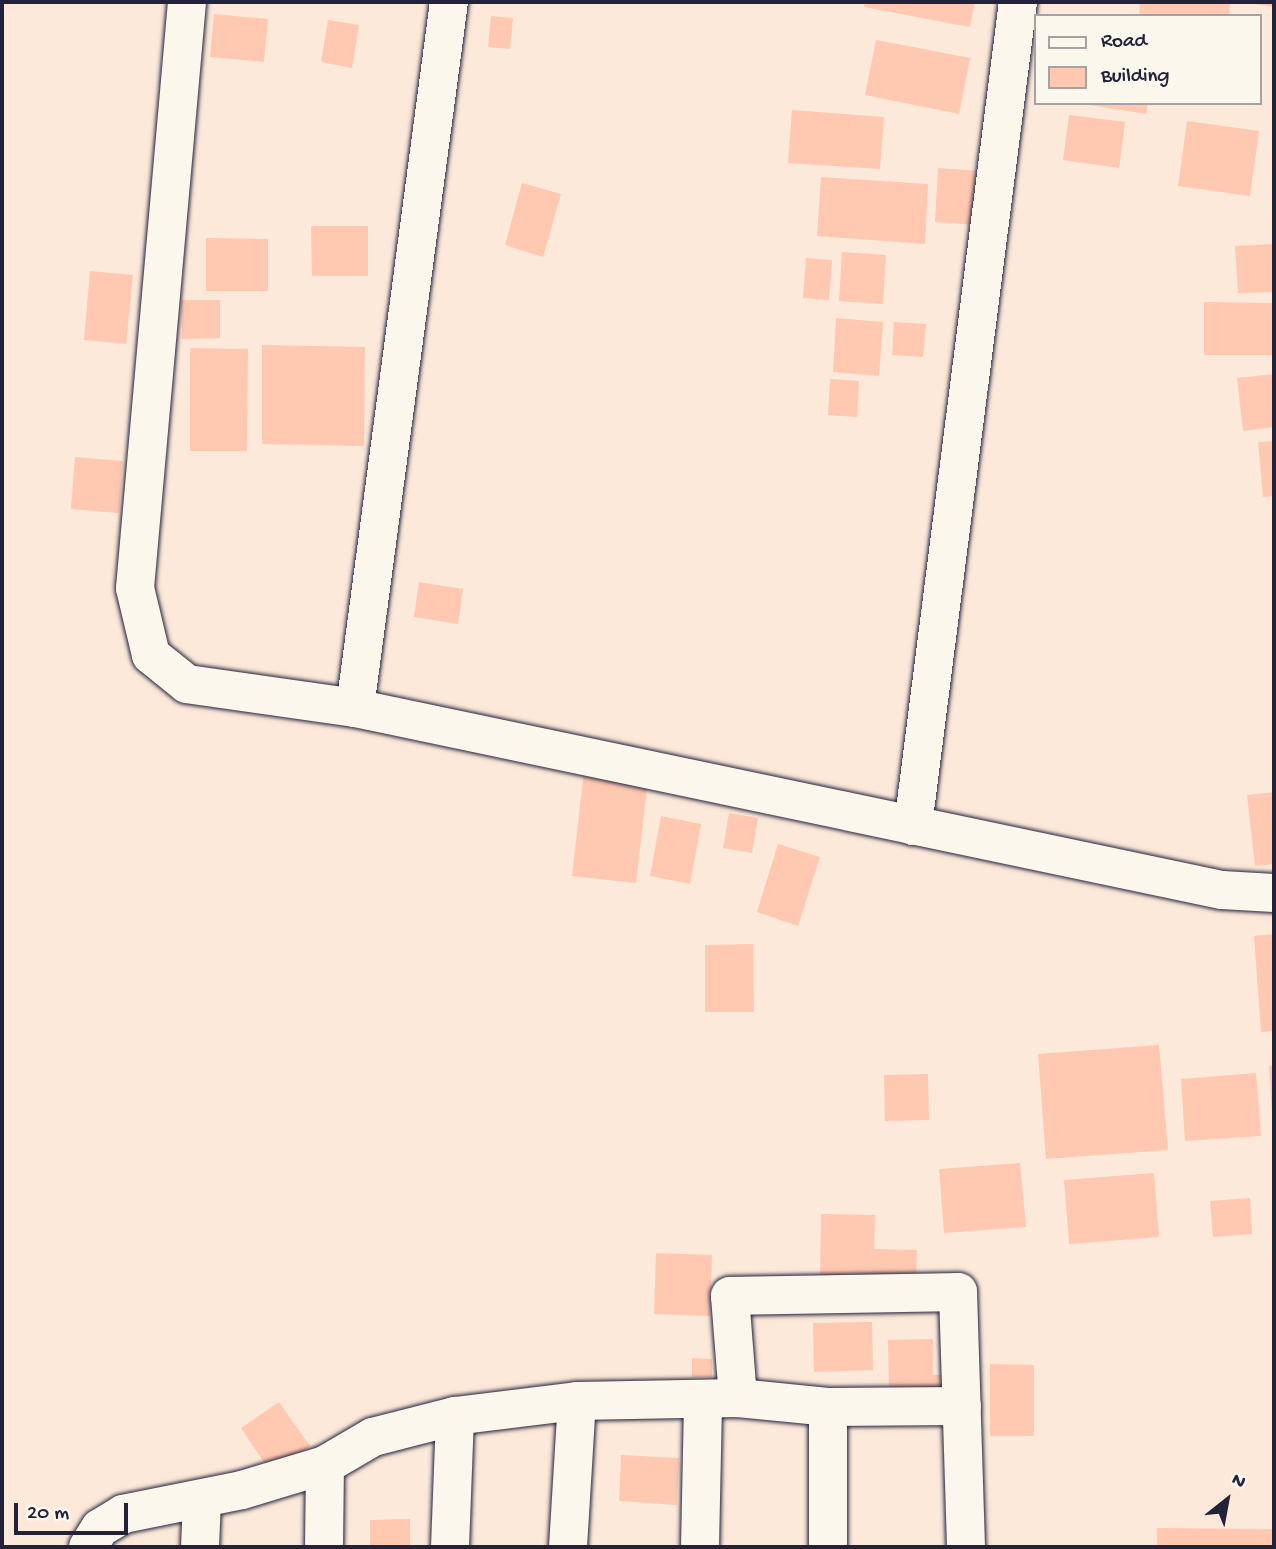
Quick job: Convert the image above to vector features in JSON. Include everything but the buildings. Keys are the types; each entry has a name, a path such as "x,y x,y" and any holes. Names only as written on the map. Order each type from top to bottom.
{"street":[{"path":"187,2 135,588 151,654 187,684 355,708 1222,890 1274,893"},
{"path":"355,708 449,2"},
{"path":"913,826 1018,2"},
{"path":"700,1547 721,1400 730,1296 958,1292 966,1547"},
{"path":"88,1547 100,1528 123,1514 202,1500 325,1465 373,1437 455,1416 577,1401 721,1400 828,1407 962,1406"},
{"path":"568,1547 577,1401"},
{"path":"828,1407 828,1547"},
{"path":"450,1547 455,1416"},
{"path":"324,1547 325,1465"},
{"path":"200,1547 202,1500"}]}
